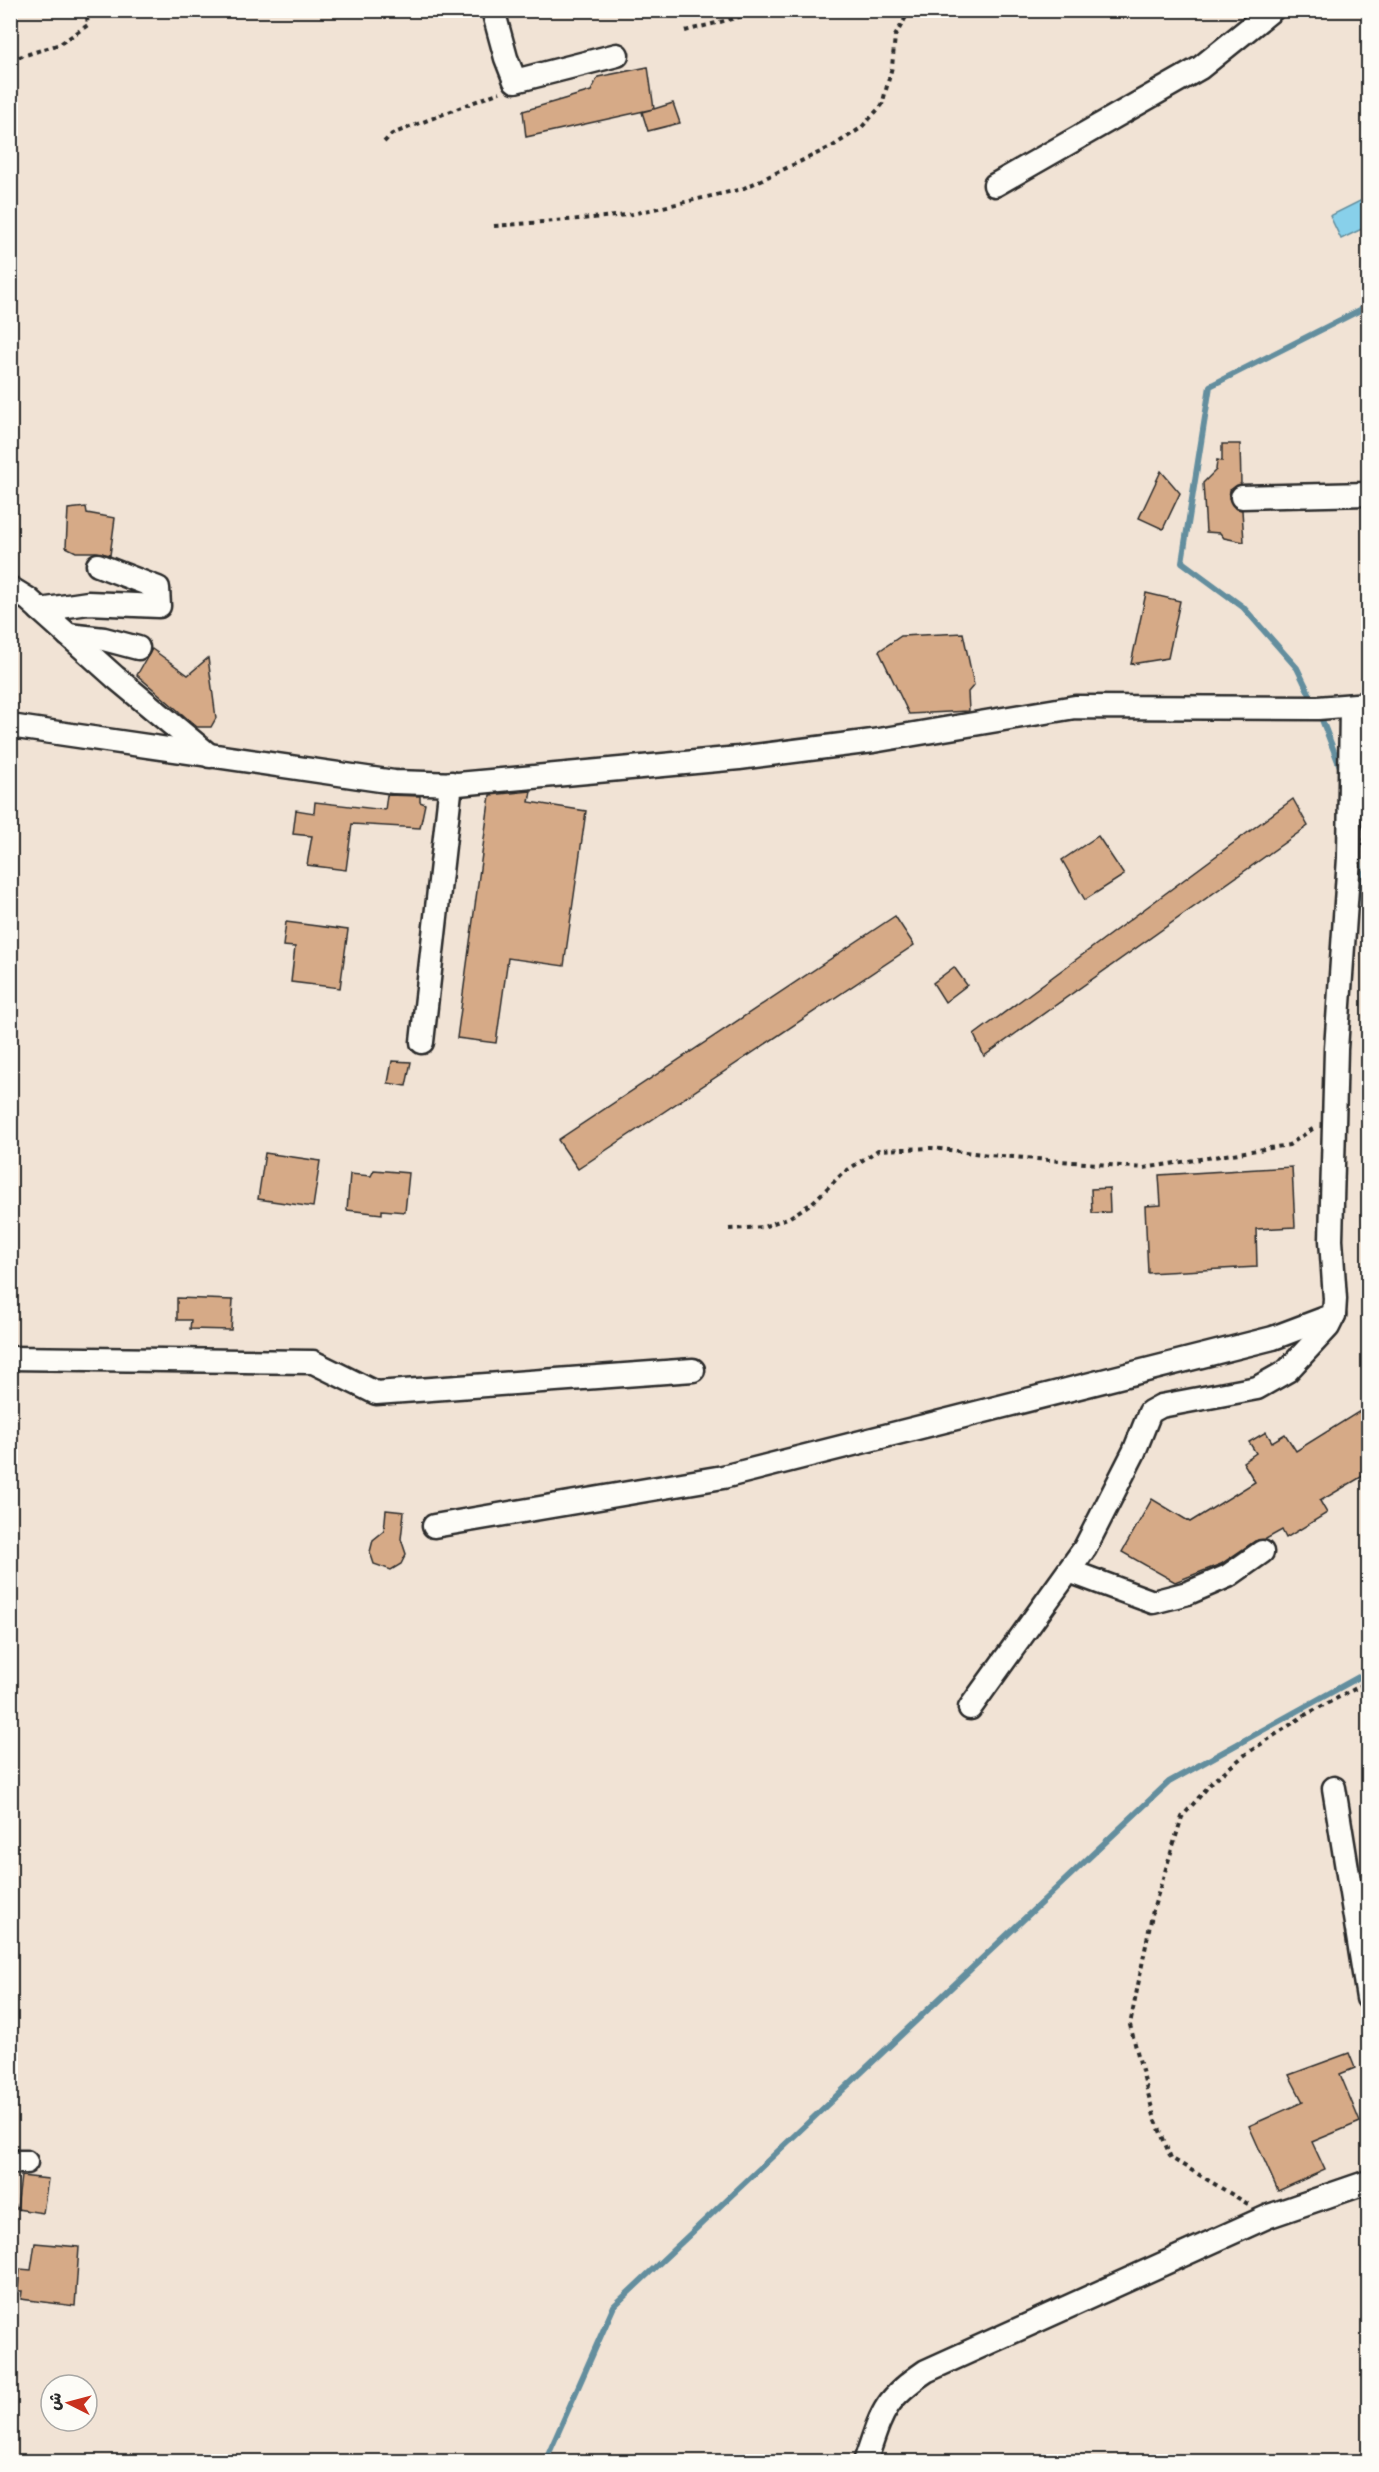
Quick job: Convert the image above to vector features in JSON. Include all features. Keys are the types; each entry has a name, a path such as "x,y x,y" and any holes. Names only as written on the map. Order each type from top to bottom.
{"street":[{"path":"493,10 515,81 617,55"},
{"path":"995,185 1200,68 1272,10"},
{"path":"1242,498 1368,494"},
{"path":"40,610 88,603 159,606 158,588 98,565"},
{"path":"10,588 40,610 211,756"},
{"path":"68,635 104,639 138,648"},
{"path":"10,726 394,782 451,783 750,756 873,741 1076,707 1352,706 1349,858 1336,1049 1334,1114 1331,1240 1334,1316 1328,1327 1287,1371 1265,1384 1257,1388 1161,1406 1150,1412 1134,1452 1085,1548 970,1708"},
{"path":"422,1042 451,783"},
{"path":"434,1526 723,1477 1273,1338 1334,1316"},
{"path":"10,1358 312,1362 376,1393 693,1370"},
{"path":"1069,1571 1153,1602 1188,1593 1228,1576 1262,1552"},
{"path":"1334,1788 1368,1998"},
{"path":"865,2462 883,2410 899,2390 926,2371 1269,2217 1368,2181"}],"path":[{"path":"10,60 60,44 88,25 86,10"},
{"path":"685,31 766,10"},
{"path":"494,226 628,215 742,189 833,146 861,128 882,105 892,67 895,36 910,10"},
{"path":"384,142 392,134 501,92 513,76"},
{"path":"729,1230 763,1227 790,1217 812,1203 843,1173 878,1150 932,1148 1144,1168 1289,1145 1334,1114"},
{"path":"1269,2217 1171,2158 1154,2116 1130,2025 1153,1910 1182,1817 1213,1780 1246,1754 1305,1715 1368,1682"}],"water":[{"path":"1368,197 1368,226 1341,239 1330,216"}],"building":[{"path":"648,67 654,109 673,103 680,123 648,131 642,112 653,109 526,137 523,111 591,91 598,77"},
{"path":"1222,444 1240,444 1241,484 1230,490 1229,498 1235,508 1242,510 1244,542 1224,538 1220,533 1206,532 1203,483 1216,470 1217,460 1222,461"},
{"path":"1161,471 1180,493 1163,529 1139,518"},
{"path":"86,507 87,513 115,518 110,555 76,552 66,547 68,509"},
{"path":"1146,593 1180,601 1168,658 1131,664"},
{"path":"963,633 974,685 968,692 969,711 909,714 879,651 901,636"},
{"path":"152,649 188,675 208,658 216,718 211,727 197,727 137,675"},
{"path":"531,791 529,802 586,811 564,966 508,958 496,1043 457,1038 490,795"},
{"path":"387,795 420,796 420,802 425,804 420,828 352,824 346,870 307,865 312,836 293,834 296,810 314,813 315,802 385,810"},
{"path":"1293,799 1308,826 984,1056 974,1035"},
{"path":"1098,836 1124,875 1085,900 1062,860"},
{"path":"895,916 914,945 578,1169 558,1140"},
{"path":"286,922 348,930 340,988 291,982 295,947 283,946"},
{"path":"954,967 967,985 945,1002 933,983"},
{"path":"392,1061 411,1062 406,1086 388,1083"},
{"path":"265,1153 320,1161 313,1207 258,1199"},
{"path":"1292,1167 1295,1227 1256,1229 1257,1267 1148,1273 1145,1206 1161,1205 1159,1175"},
{"path":"374,1170 409,1173 405,1212 382,1210 382,1214 347,1210 350,1174 371,1176"},
{"path":"1109,1188 1110,1212 1092,1213 1091,1189"},
{"path":"177,1298 233,1300 231,1330 190,1329 191,1320 177,1320"},
{"path":"1368,1406 1368,1473 1320,1501 1327,1513 1286,1538 1282,1530 1266,1539 1255,1541 1221,1564 1175,1582 1122,1552 1152,1499 1190,1522 1255,1482 1243,1462 1256,1453 1249,1442 1266,1432 1272,1442 1285,1434 1296,1451"},
{"path":"386,1510 404,1512 401,1539 406,1554 401,1564 391,1570 374,1564 370,1552 373,1540 384,1531"},
{"path":"1349,2053 1355,2068 1340,2074 1360,2122 1312,2142 1325,2170 1278,2191 1249,2126 1303,2102 1289,2075"},
{"path":"21,2176 48,2179 43,2213 17,2209"},
{"path":"35,2243 79,2247 75,2306 21,2299 22,2291 18,2291 20,2269 31,2270"}],"waterway":[{"path":"1314,703 1297,668 1243,607 1182,562 1210,386 1368,306"},
{"path":"1319,712 1342,772"},
{"path":"1359,855 1368,962"},
{"path":"545,2462 614,2306 1169,1782 1368,1672"}]}
